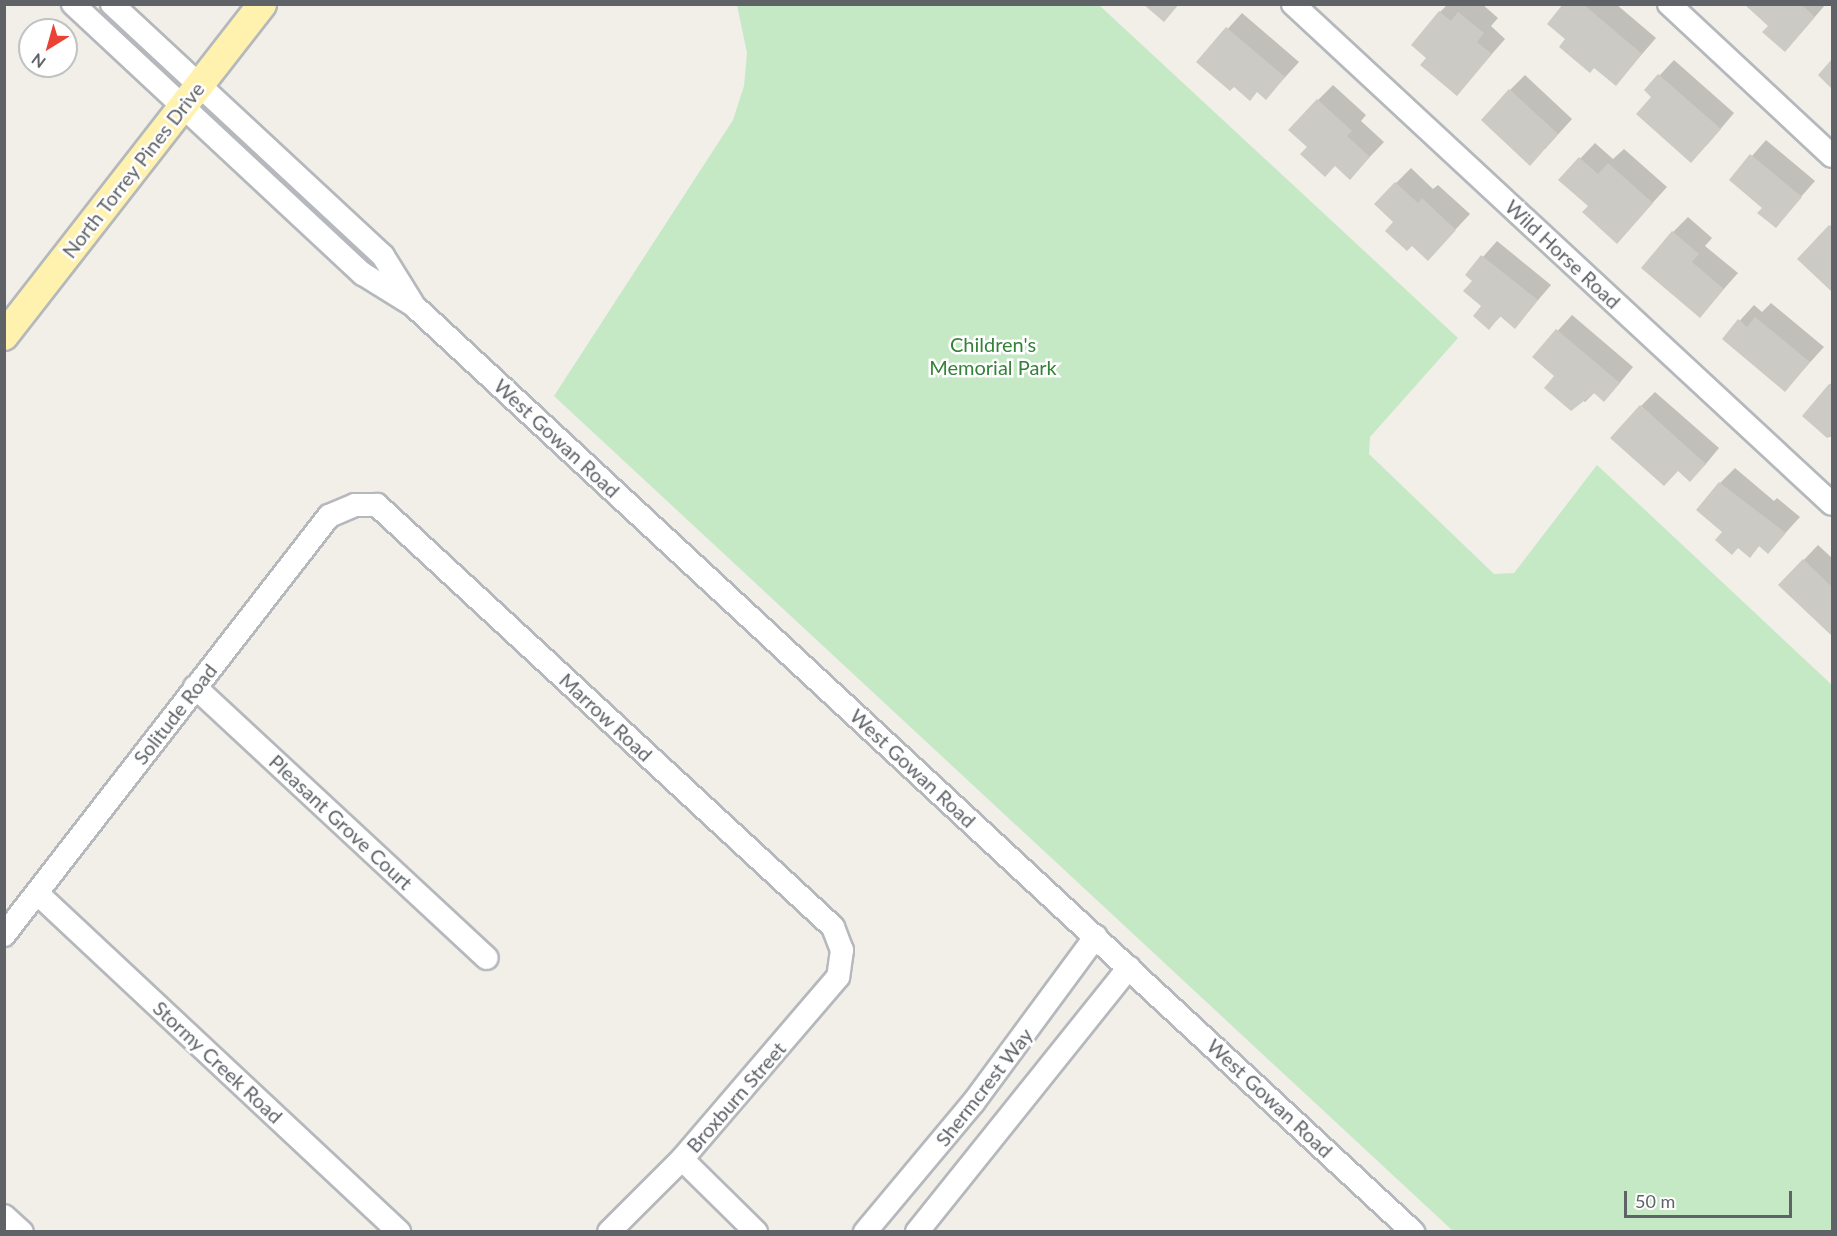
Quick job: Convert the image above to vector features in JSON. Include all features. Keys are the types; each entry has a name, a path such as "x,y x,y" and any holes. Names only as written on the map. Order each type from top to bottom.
{"main road":[{"name":"North Torrey Pines Drive","path":"4,336 262,4"}],"street":[{"name":"West Gowan Road","path":"74,4 191,95 383,256 413,305 1413,1232"},
{"name":"West Gowan Road","path":"112,4 191,95"},
{"name":"Wild Horse Road","path":"1293,4 1833,504"},
{"path":"1669,4 1833,156"},
{"name":"Solitude Road","path":"4,935 329,516 355,505"},
{"name":"Marrow Road","path":"355,505 377,505 834,927 842,950"},
{"name":"Pleasant Grove Court","path":"195,687 487,957"},
{"name":"Stormy Creek Road","path":"37,893 399,1232"},
{"name":"Shermcrest Way","path":"865,1232 974,1103 1096,936"},
{"name":"Broxburn Street","path":"609,1232 682,1159 838,977 842,950"},
{"name":"Shermcrest Way","path":"916,1232 1129,968"},
{"path":"682,1159 756,1232"},
{"path":"4,1216 22,1232"}],"green space":[{"name":"Children's Memorial Park","path":"737,5 1099,5 1458,338 1370,437 1369,454 1494,574 1514,573 1597,465 1832,685 1832,1231 1453,1231 554,396 733,120 744,86 747,53"}],"building":[{"path":"1143,4 1179,4 1164,22"},
{"path":"1563,4 1583,4 1642,54 1616,86 1594,68 1590,73 1559,47 1565,39 1547,24"},
{"path":"1744,4 1801,4 1815,17 1785,52 1762,32 1768,26"},
{"path":"1439,11 1451,21 1458,12 1484,33 1477,42 1492,54 1457,96 1420,65 1426,58 1411,45"},
{"path":"1226,27 1285,77 1266,100 1257,92 1250,101 1234,87 1230,91 1196,62"},
{"path":"1832,59 1832,89 1818,75"},
{"path":"1658,74 1721,129 1691,163 1636,114 1651,97 1644,90"},
{"path":"1509,89 1558,134 1530,166 1481,120"},
{"path":"1317,99 1352,131 1347,136 1370,157 1350,180 1335,166 1325,177 1300,154 1307,147 1288,130"},
{"path":"1750,154 1802,197 1776,228 1757,213 1762,208 1729,180"},
{"path":"1579,157 1598,174 1608,163 1653,203 1617,244 1582,212 1588,206 1558,180"},
{"path":"1395,182 1418,203 1422,198 1456,230 1428,261 1412,246 1407,251 1385,231 1393,222 1374,204"},
{"path":"1829,225 1832,228 1832,292 1797,259"},
{"path":"1672,231 1699,254 1692,262 1724,289 1700,318 1641,268"},
{"path":"1481,255 1538,300 1515,329 1500,316 1489,330 1473,316 1481,306 1463,291 1472,281 1465,275"},
{"path":"1755,317 1810,362 1785,392 1722,339 1738,319 1747,327"},
{"path":"1556,329 1620,383 1604,402 1594,393 1571,411 1544,388 1554,376 1532,357"},
{"path":"1829,384 1832,387 1832,436 1827,438 1802,416"},
{"path":"1640,405 1706,464 1690,482 1678,471 1664,486 1610,438"},
{"path":"1719,482 1786,533 1768,554 1759,546 1750,558 1738,548 1732,555 1715,540 1722,532 1696,510"},
{"path":"1803,559 1832,587 1832,636 1778,585"}]}
